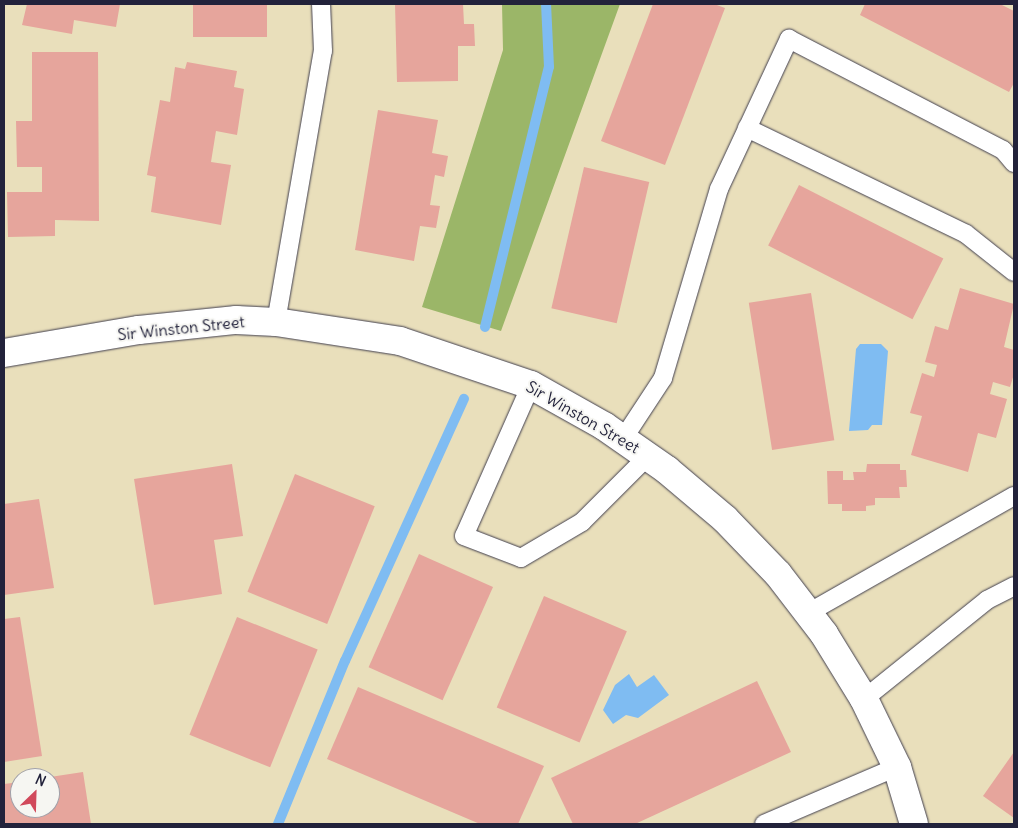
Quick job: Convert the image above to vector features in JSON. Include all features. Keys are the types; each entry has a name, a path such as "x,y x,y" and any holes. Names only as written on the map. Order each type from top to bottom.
{"street":[{"name":"Sir Winston Street","path":"4,353 139,330 236,320 276,322 400,341 531,385 622,438 648,456 725,519 778,574 808,613 864,699 897,767 914,824"}],"lane":[{"path":"276,322 323,51 320,4"},
{"path":"622,438 663,378 719,190 789,39 1003,150 1014,163"},
{"path":"747,128 966,234 1014,272"},
{"path":"531,385 464,536 521,558 582,522 648,456"},
{"path":"808,613 1014,496"},
{"path":"864,699 987,600 1014,586"},
{"path":"764,824 897,767"}],"green space":[{"path":"502,4 620,4 501,331 422,307 503,50"}],"water":[{"path":"860,344 881,344 888,351 882,425 872,425 868,430 849,431 856,349"},
{"path":"629,674 637,687 654,675 669,695 638,718 626,715 613,724 603,710 615,685"}],"building":[{"path":"27,4 120,4 116,27 74,20 72,34 22,25"},
{"path":"193,4 267,4 267,37 193,37"},
{"path":"395,4 463,4 464,24 474,24 475,46 458,46 458,81 397,82"},
{"path":"653,4 714,4 725,8 665,165 601,141"},
{"path":"865,4 1000,4 1014,11 1014,83 1009,92 860,15"},
{"path":"32,52 98,52 99,221 55,220 55,236 8,237 7,192 42,192 42,167 17,167 16,121 32,121"},
{"path":"187,62 237,71 234,87 244,89 237,135 216,131 211,162 231,165 221,225 151,212 156,177 147,175 160,100 170,102 175,67 185,69"},
{"path":"378,110 438,120 432,153 448,156 444,177 435,175 430,205 440,206 436,228 420,226 414,261 355,250"},
{"path":"584,167 649,182 617,323 551,308"},
{"path":"799,185 943,259 912,319 768,246"},
{"path":"960,288 1014,304 1004,347 1014,350 1014,374 1010,387 993,382 990,394 1007,399 996,438 978,433 968,472 911,455 922,416 910,413 922,373 934,377 937,365 925,362 935,326 948,330"},
{"path":"811,293 834,440 772,450 749,303"},
{"path":"232,464 243,536 214,540 222,594 154,605 134,479"},
{"path":"867,464 900,464 900,470 906,470 907,487 899,487 900,498 875,498 875,505 866,506 866,511 842,511 842,504 828,504 827,471 843,471 843,480 854,480 853,472 866,472"},
{"path":"295,474 375,506 327,624 247,592"},
{"path":"39,499 54,588 4,595 4,504"},
{"path":"419,554 493,587 443,700 369,667"},
{"path":"544,596 627,631 580,743 497,707"},
{"path":"20,617 42,756 4,762 4,619"},
{"path":"237,617 318,650 270,767 189,735"},
{"path":"757,681 791,752 635,824 573,824 551,778"},
{"path":"358,687 544,766 518,824 480,824 327,759"},
{"path":"1014,752 1014,818 983,796"},
{"path":"83,772 91,824 4,824 4,784 10,783 10,818 60,818 60,775"}],"waterway":[{"path":"485,327 549,67 546,4"},
{"path":"278,824 345,661 464,399"}]}
